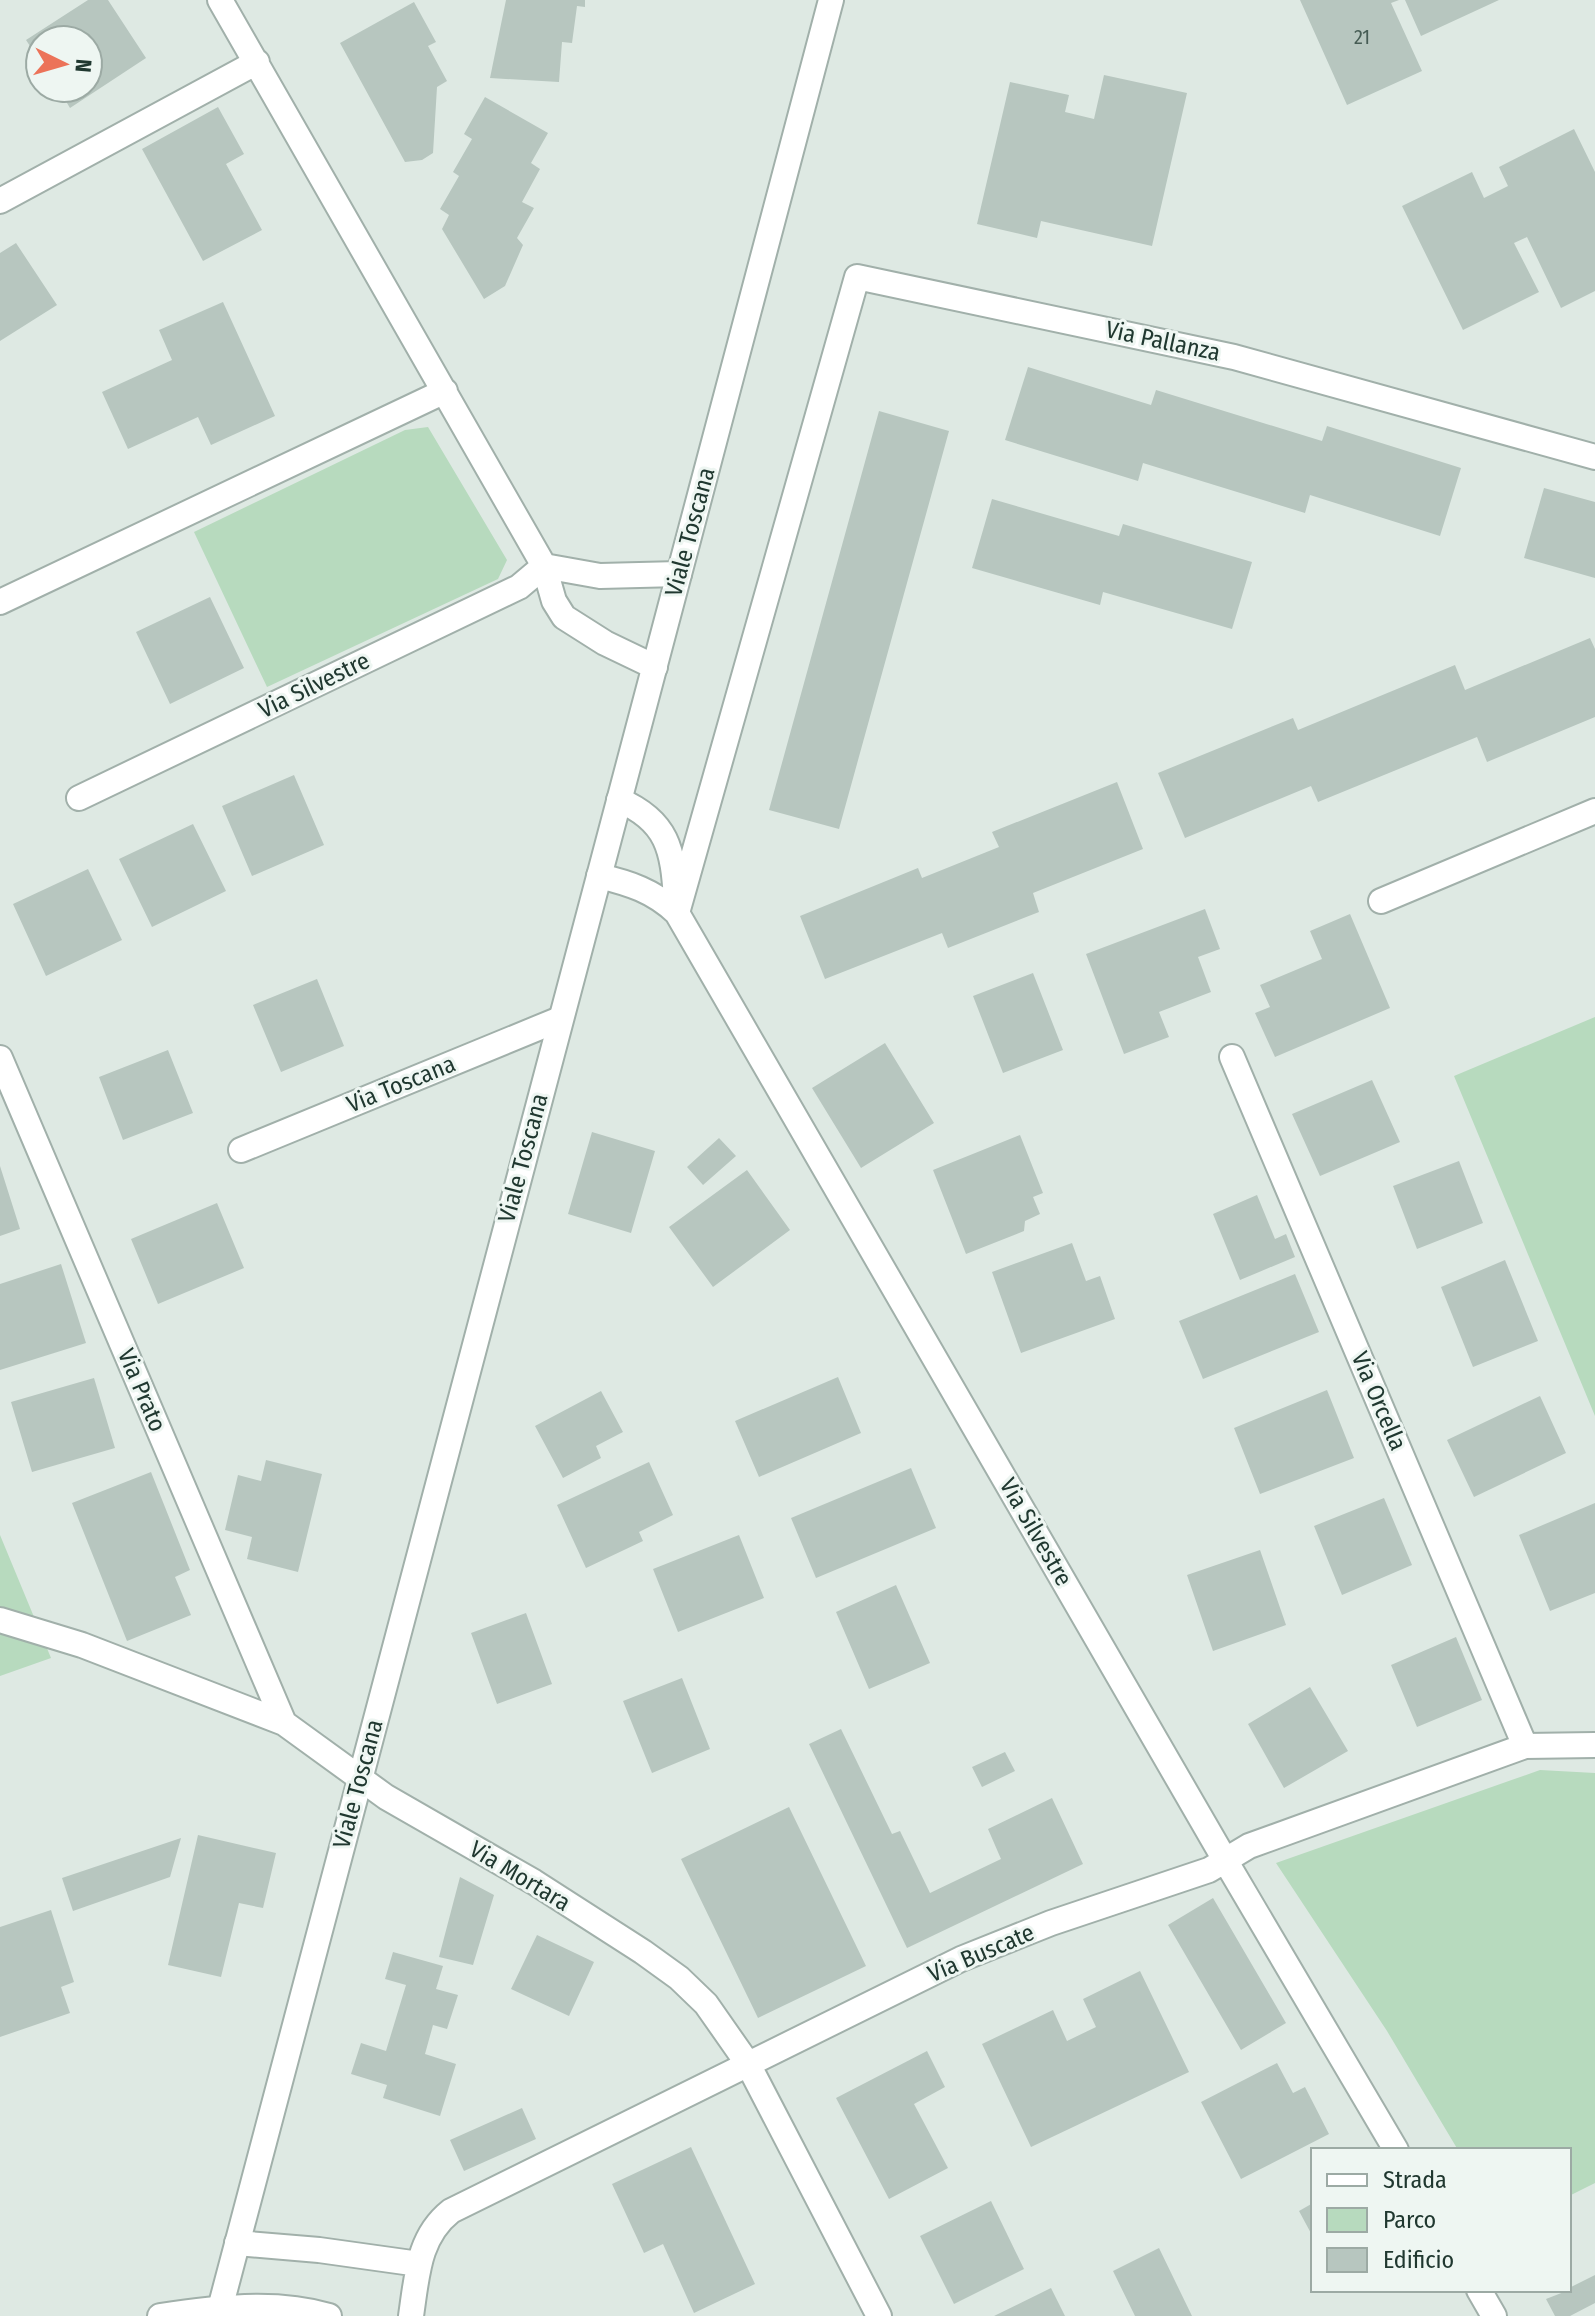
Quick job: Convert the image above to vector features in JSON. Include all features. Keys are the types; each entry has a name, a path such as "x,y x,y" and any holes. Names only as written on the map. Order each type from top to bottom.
{"street":[{"path":"220,0 544,566 554,601 564,617 605,643 655,667"},
{"name":"Viale Toscana","path":"218,2313 831,0"},
{"path":"0,201 257,62"},
{"name":"Via Pallanza","path":"677,913 857,277 1249,360 1595,457"},
{"path":"0,602 445,391"},
{"path":"544,566 600,576 679,574"},
{"name":"Via Silvestre","path":"79,798 519,587 544,566"},
{"name":"Via Silvestre","path":"619,800 646,813 665,837 671,853 677,913"},
{"path":"1381,901 1595,811"},
{"name":"Via Silvestre","path":"599,876 641,888 665,901 677,913 1395,2148"},
{"name":"Via Toscana","path":"241,1150 560,1019"},
{"name":"Via Orcella","path":"1232,1057 1525,1746"},
{"name":"Via Prato","path":"0,1058 284,1723"},
{"name":"Via Mortara","path":"0,1620 82,1645 284,1723 386,1797 534,1882 661,1965 706,2004 748,2064 879,2316"},
{"name":"Via Buscate","path":"419,2264 423,2245 432,2230 451,2211 961,1959 1051,1923 1209,1870 1249,1846 1525,1746 1595,1745"},
{"path":"237,2243 319,2250 419,2264 411,2316"},
{"path":"1480,2292 1494,2316"},
{"path":"160,2316 286,2307 329,2316"}],"green space":[{"path":"428,427 507,560 498,579 267,687 194,532 405,430"},
{"path":"1595,1017 1595,1416 1454,1076"},
{"path":"0,1535 51,1658 0,1676"},
{"path":"1540,1770 1595,1773 1595,2183 1571,2195 1571,2148 1457,2148 1387,2031 1276,1863"}],"building":[{"path":"88,0 108,0 146,58 104,86 104,24 51,24"},
{"path":"506,0 585,0 585,7 577,6 572,43 562,42 559,82 490,78"},
{"path":"1300,0 1399,0 1391,3 1422,71 1347,105"},
{"path":"1405,0 1499,0 1421,36"},
{"path":"414,2 436,42 428,46 447,81 437,87 433,153 422,160 405,162 340,43"},
{"path":"1104,75 1187,93 1152,246 1041,221 1037,238 977,224 1010,82 1069,95 1065,112 1094,119"},
{"path":"485,97 548,133 531,163 540,169 522,202 534,208 517,238 523,245 505,286 484,299 442,229 449,215 440,209 459,176 453,172 472,139 464,134"},
{"path":"218,107 244,154 226,164 262,230 203,261 142,149"},
{"path":"1574,129 1595,172 1595,291 1561,308 1527,237 1514,243 1539,292 1463,330 1402,206 1472,172 1484,198 1508,186 1499,167"},
{"path":"16,243 57,305 0,341 0,253"},
{"path":"223,302 275,416 211,445 198,417 128,449 102,392 172,360 159,330"},
{"path":"1028,367 1151,405 1156,390 1322,441 1327,426 1461,468 1440,536 1310,495 1305,513 1143,463 1138,481 1005,440"},
{"path":"879,411 949,431 839,829 769,810"},
{"path":"1544,488 1595,502 1595,578 1524,558"},
{"path":"992,499 1119,536 1123,524 1252,562 1232,629 1103,592 1100,605 972,568"},
{"path":"210,597 244,668 170,704 136,632"},
{"path":"1590,638 1595,649 1595,717 1487,762 1477,737 1318,802 1311,786 1185,838 1158,773 1293,718 1298,730 1455,665 1465,690"},
{"path":"294,775 324,845 252,876 222,806"},
{"path":"1117,782 1143,849 1033,893 1039,912 948,948 942,933 825,979 800,916 918,868 922,878 999,847 992,832"},
{"path":"193,824 226,891 152,927 119,859"},
{"path":"88,869 122,940 46,976 13,904"},
{"path":"1205,909 1220,949 1198,957 1211,992 1159,1012 1169,1037 1124,1054 1086,954"},
{"path":"1350,914 1390,1008 1275,1057 1255,1013 1270,1007 1260,985 1322,959 1310,931"},
{"path":"1033,973 1063,1050 1003,1073 973,996"},
{"path":"317,979 344,1046 281,1072 253,1005"},
{"path":"885,1043 934,1123 861,1168 812,1088"},
{"path":"168,1050 193,1113 123,1140 99,1077"},
{"path":"1372,1080 1400,1142 1320,1176 1292,1114"},
{"path":"592,1132 655,1151 631,1233 568,1214"},
{"path":"1020,1135 1043,1193 1033,1197 1040,1214 1025,1221 1024,1231 966,1254 933,1170"},
{"path":"719,1138 736,1156 703,1185 687,1167"},
{"path":"1459,1161 1483,1223 1417,1249 1393,1186"},
{"path":"0,1166 20,1229 0,1236"},
{"path":"747,1170 790,1230 713,1287 669,1227"},
{"path":"1257,1195 1275,1239 1286,1234 1295,1257 1240,1280 1213,1214"},
{"path":"217,1203 244,1268 158,1304 131,1239"},
{"path":"1072,1243 1086,1281 1100,1276 1115,1319 1021,1353 992,1272"},
{"path":"1505,1260 1538,1341 1473,1367 1441,1287"},
{"path":"61,1264 86,1343 0,1370 0,1284"},
{"path":"1295,1274 1319,1332 1203,1379 1179,1321"},
{"path":"838,1377 861,1433 759,1477 735,1421"},
{"path":"94,1378 115,1448 32,1472 11,1402"},
{"path":"1327,1390 1354,1458 1260,1494 1234,1428"},
{"path":"601,1391 623,1432 596,1446 601,1458 563,1478 535,1426"},
{"path":"1540,1396 1566,1453 1474,1497 1447,1440"},
{"path":"266,1460 322,1474 298,1572 247,1559 252,1537 225,1530 238,1475 261,1481"},
{"path":"649,1462 673,1515 639,1532 643,1541 586,1568 557,1505"},
{"path":"911,1468 936,1528 816,1578 791,1518"},
{"path":"151,1472 190,1570 175,1577 191,1615 127,1641 72,1503"},
{"path":"1384,1498 1412,1565 1342,1595 1314,1526"},
{"path":"1595,1503 1595,1593 1550,1611 1519,1535"},
{"path":"739,1535 764,1598 678,1632 653,1569"},
{"path":"1260,1550 1286,1625 1213,1651 1187,1575"},
{"path":"896,1585 930,1663 869,1689 836,1612"},
{"path":"526,1613 552,1684 497,1704 471,1633"},
{"path":"1456,1637 1482,1700 1417,1727 1391,1665"},
{"path":"682,1678 710,1749 652,1773 623,1701"},
{"path":"1310,1687 1348,1751 1284,1788 1248,1724"},
{"path":"841,1729 892,1834 900,1831 930,1893 1001,1859 988,1829 1052,1798 1083,1864 907,1948 809,1744"},
{"path":"1005,1752 1015,1771 982,1787 972,1767"},
{"path":"789,1807 866,1966 758,2018 681,1859"},
{"path":"198,1835 276,1853 263,1908 239,1903 221,1977 168,1965"},
{"path":"181,1838 170,1877 73,1911 62,1878"},
{"path":"460,1877 494,1895 473,1965 439,1957"},
{"path":"1213,1898 1286,2023 1241,2050 1168,1925"},
{"path":"51,1910 74,1982 61,1987 70,2013 0,2037 0,1927"},
{"path":"537,1935 594,1962 569,2016 511,1989"},
{"path":"393,1952 443,1966 436,1989 458,1995 447,2029 433,2025 425,2054 456,2064 440,2116 383,2098 387,2085 351,2074 361,2043 386,2051 406,1985 385,1979"},
{"path":"1140,1971 1189,2072 1031,2147 982,2044 1053,2010 1067,2041 1096,2027 1083,1999"},
{"path":"927,2051 945,2087 914,2104 948,2168 889,2199 836,2098"},
{"path":"1277,2063 1293,2093 1305,2087 1329,2134 1241,2179 1201,2102"},
{"path":"522,2108 536,2139 464,2171 450,2140"},
{"path":"691,2147 755,2284 694,2313 663,2244 644,2253 612,2184"},
{"path":"991,2201 1024,2269 954,2304 920,2236"},
{"path":"1311,2204 1311,2233 1299,2211"},
{"path":"1159,2248 1192,2316 1135,2316 1113,2271"},
{"path":"1595,2275 1595,2303 1570,2316 1555,2316 1546,2299 1571,2292 1571,2287"},
{"path":"1051,2288 1065,2316 994,2316"}]}
